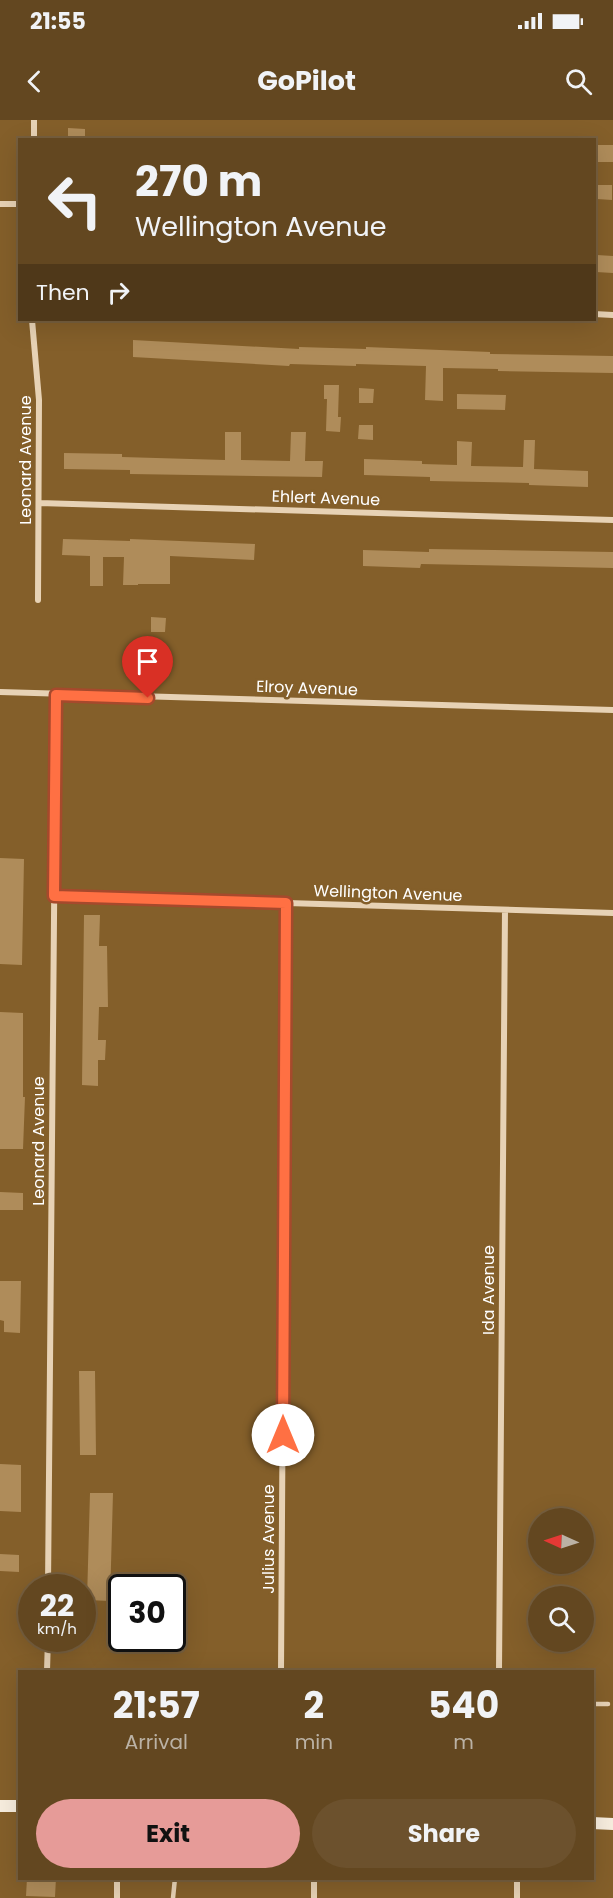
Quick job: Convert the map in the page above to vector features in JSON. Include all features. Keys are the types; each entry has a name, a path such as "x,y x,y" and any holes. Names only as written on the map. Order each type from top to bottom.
{"main road":[{"path":"0,1806 18,1806"},
{"path":"594,1823 613,1824"}],"street":[{"path":"34,120 34,138"},
{"path":"0,204 18,204"},
{"path":"596,314 613,315"},
{"name":"Leonard Avenue","path":"32,321 39,400 38,600"},
{"name":"Ehlert Avenue","path":"39,503 613,520"},
{"name":"Elroy Avenue","path":"0,692 613,710"},
{"name":"Leonard Avenue","path":"48,1574 56,695"},
{"name":"Wellington Avenue","path":"54,896 613,913"},
{"name":"Julius Avenue","path":"281,1670 286,903"},
{"name":"Ida Avenue","path":"499,1670 505,910"},
{"path":"47,1670 48,1652"},
{"path":"117,1880 117,1898"},
{"path":"314,1880 314,1898"},
{"path":"517,1880 517,1898"}],"lane":[{"path":"594,1704 608,1704"},
{"path":"175,1880 175,1898"}],"building":[{"path":"68,128 85,129 85,138 68,138"},
{"path":"596,145 613,145 613,162 596,162"},
{"path":"598,185 612,185 612,200 597,199"},
{"path":"597,255 613,256 613,273 596,272"},
{"path":"133,340 299,349 299,347 366,349 366,347 490,352 490,354 613,356 613,373 443,368 443,401 425,400 426,366 290,364 289,366 133,357"},
{"path":"324,385 339,385 340,432 326,431 327,399 324,399"},
{"path":"359,388 374,389 373,403 359,403"},
{"path":"457,394 506,395 505,410 457,409"},
{"path":"359,425 373,425 373,440 358,439"},
{"path":"225,432 241,432 241,460 290,461 291,432 306,432 305,461 323,461 322,477 130,474 130,470 64,469 64,453 225,460"},
{"path":"524,440 535,440 534,469 588,471 588,487 430,481 430,477 364,475 364,459 457,465 457,441 472,442 471,466 523,467"},
{"path":"63,539 255,544 254,560 170,556 170,584 123,585 124,557 103,557 103,586 90,586 90,556 62,555"},
{"path":"429,549 613,552 613,568 421,564 420,568 363,566 363,550 429,552"},
{"path":"151,617 166,618 165,632 151,632"},
{"path":"0,858 24,859 22,965 0,964"},
{"path":"84,915 100,915 99,946 107,946 108,1007 99,1007 98,1040 106,1040 105,1060 98,1060 98,1086 82,1085"},
{"path":"0,1012 23,1013 23,1097 25,1097 23,1149 0,1149"},
{"path":"0,1192 23,1193 23,1210 0,1210"},
{"path":"0,1281 21,1281 20,1333 4,1332 4,1321 0,1320"},
{"path":"79,1371 95,1371 96,1455 80,1455"},
{"path":"0,1464 21,1465 21,1512 0,1511"},
{"path":"90,1493 113,1493 108,1601 96,1600 96,1574 88,1574"},
{"path":"0,1554 19,1555 19,1572 0,1571"},
{"path":"27,1880 56,1880 55,1897 26,1896"}],"route":[{"path":"148,698 56,695 54,896 286,903 283,1435"}]}
